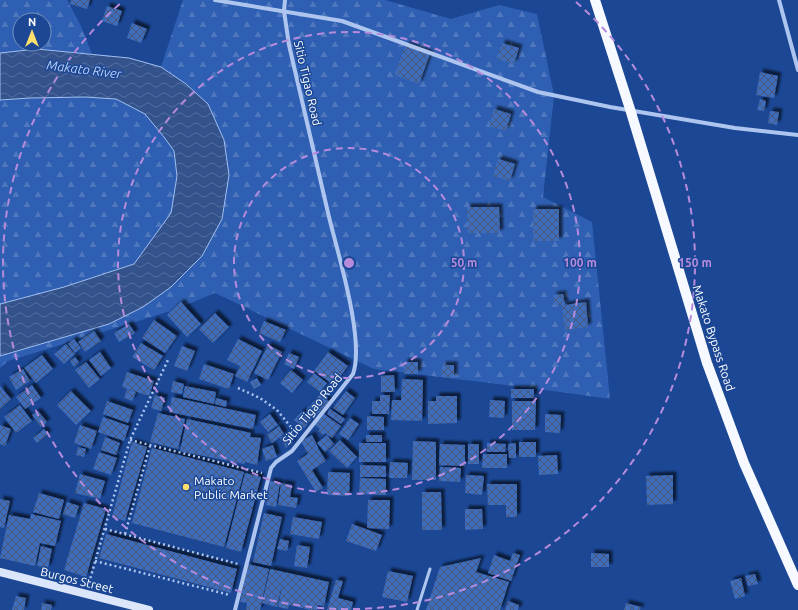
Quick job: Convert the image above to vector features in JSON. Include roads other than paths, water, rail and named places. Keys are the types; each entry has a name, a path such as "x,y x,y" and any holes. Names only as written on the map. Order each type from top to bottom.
{"main road":[{"name":"Makato Bypass Road","path":"595,0 630,109 707,363 744,463 798,585"},
{"name":"Burgos Street","path":"0,572 149,610"}],"street":[{"path":"215,0 342,21 538,92 610,107 630,109 735,128 798,135"},
{"name":"Sitio Tigao Road","path":"235,610 271,468 276,462 292,451 353,374 355,366 356,351 348,294 289,45 284,11 285,0"},
{"path":"779,0 798,70"}],"lane":[{"path":"417,610 430,569"}],"water":[{"name":"Makato River","path":"52,50 129,58 161,67 186,84 208,104 224,140 229,175 222,219 202,256 171,287 143,307 109,324 0,356 0,304 64,287 134,264 171,213 177,176 174,151 164,137 145,114 116,99 85,97 0,100 0,53 52,52"}],"place":[{"name":"Makato Public Market","path":"186,487"}]}
